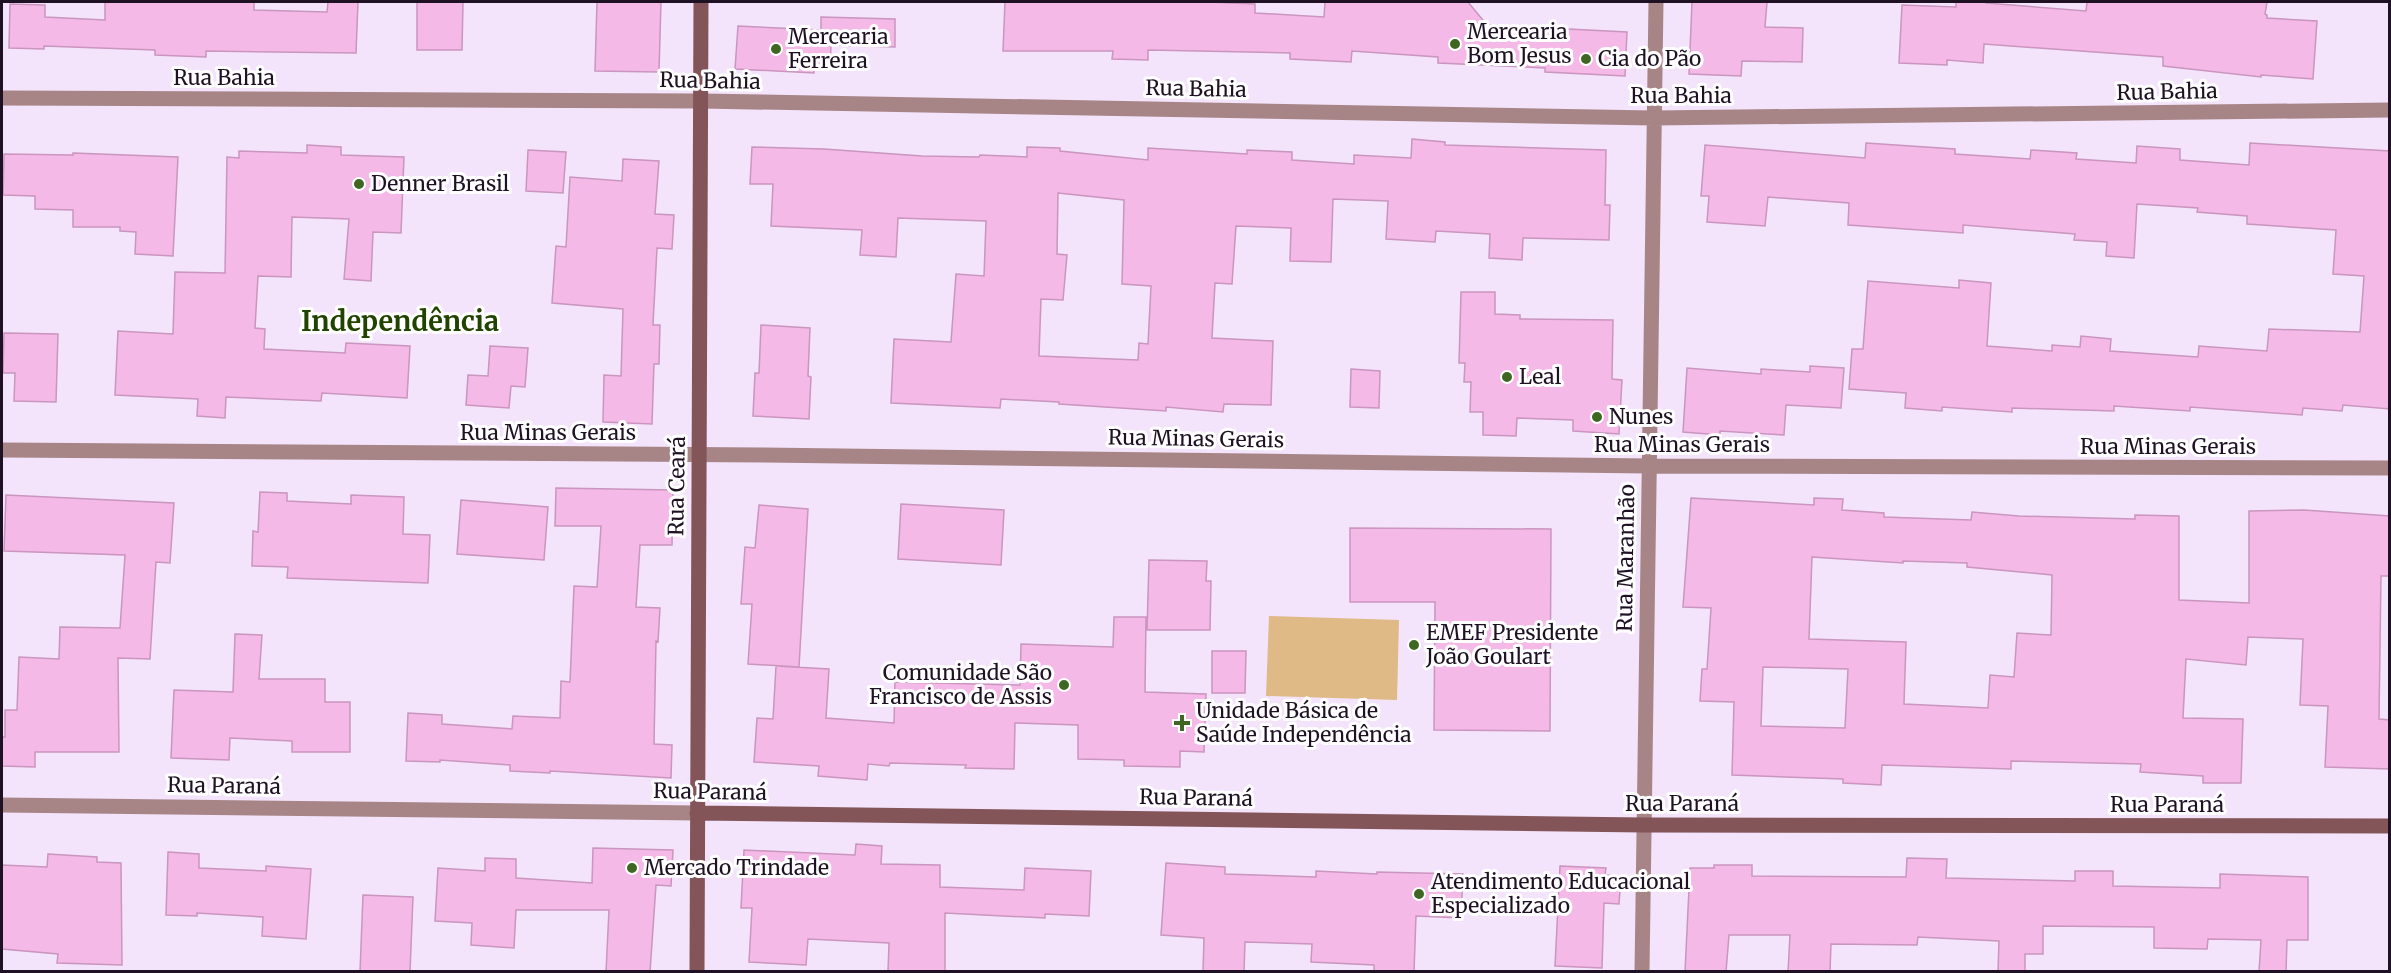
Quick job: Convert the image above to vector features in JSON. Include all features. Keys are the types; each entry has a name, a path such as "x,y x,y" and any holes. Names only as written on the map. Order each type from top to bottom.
{"street":[{"name":"Rua Ceará","path":"697,972 701,2"},
{"name":"Rua Maranhão","path":"1642,972 1656,2"},
{"name":"Rua Bahia","path":"2,99 701,101 1653,118 2390,110"},
{"name":"Rua Minas Gerais","path":"2,450 1649,466 2390,468"},
{"name":"Rua Paraná","path":"2,805 1644,825 2390,826"}],"shaded area":[{"path":"1269,616 1399,620 1397,700 1266,696"}],"building":[{"path":"105,2 254,2 254,10 327,12 328,2 358,2 356,53 206,51 206,57 155,55 155,50 44,46 44,49 9,48 10,4 45,5 45,17 105,20"},
{"path":"417,2 463,2 462,50 417,50"},
{"path":"597,2 661,2 659,72 595,71"},
{"path":"1005,2 1255,4 1255,13 1324,17 1325,2 1468,2 1487,25 1627,32 1625,76 1545,72 1545,68 1438,63 1438,57 1352,51 1351,62 1290,59 1290,53 1148,50 1148,60 1112,59 1113,51 1003,51"},
{"path":"1692,2 1767,2 1765,27 1803,28 1802,62 1742,61 1741,76 1689,74"},
{"path":"1956,2 1986,2 2086,11 2087,2 2267,2 2265,14 2267,18 2317,21 2313,79 2261,75 2261,77 2163,66 2163,57 1984,44 1983,63 1947,60 1947,65 1899,63 1902,5 1956,7"},
{"path":"821,17 895,19 895,47 831,45 830,68 814,67 814,73 735,69 738,26 821,30"},
{"path":"1412,139 1445,142 1445,145 1606,150 1605,205 1610,205 1609,240 1523,238 1522,260 1489,258 1490,234 1436,231 1435,242 1386,239 1388,201 1333,199 1331,262 1290,261 1291,228 1236,226 1232,284 1215,283 1212,338 1273,341 1271,405 1224,404 1223,412 1166,407 1166,411 1001,399 1000,408 891,403 894,339 951,342 956,274 984,276 986,221 898,218 896,257 860,255 862,230 771,226 773,184 750,184 752,147 979,157 980,155 1027,157 1027,147 1060,148 1060,151 1148,160 1148,148 1247,154 1247,150 1292,152 1292,160 1354,164 1354,155 1411,158","holes":["1058,193 1124,200 1122,284 1151,286 1148,344 1139,343 1138,360 1039,356 1041,299 1063,300 1067,255 1057,254"]},
{"path":"1866,143 1955,149 1955,154 2030,159 2031,150 2077,153 2076,159 2136,163 2137,146 2180,149 2180,160 2249,165 2250,143 2390,151 2390,409 2343,405 2342,411 2303,408 2302,415 2190,407 2190,411 2114,406 2114,411 2012,408 2012,412 1942,407 1942,411 1905,408 1906,393 1849,389 1852,349 1863,349 1868,281 1959,288 1959,280 1991,283 1987,346 2052,351 2052,345 2080,347 2081,336 2111,339 2110,351 2198,357 2199,346 2267,351 2269,329 2360,332 2364,276 2333,274 2336,230 2247,224 2247,216 2197,212 2198,208 2137,204 2134,258 2106,256 2107,242 2074,240 2075,234 1963,225 1963,233 1848,225 1849,203 1768,197 1765,226 1707,222 1709,196 1701,196 1705,145 1865,158"},
{"path":"307,145 341,147 341,155 404,157 401,233 373,232 371,281 344,279 349,219 292,217 291,277 258,276 255,328 265,329 264,349 345,353 346,343 410,346 407,398 322,393 321,401 226,397 225,418 197,416 198,399 115,395 118,331 173,334 175,272 225,273 227,157 239,158 239,151 307,153"},
{"path":"528,150 566,152 563,193 526,191"},
{"path":"73,153 178,157 173,256 135,254 136,232 120,231 120,227 73,227 73,210 35,209 35,196 3,195 4,154 73,155"},
{"path":"623,159 659,161 655,214 674,215 672,249 657,248 653,325 660,325 659,364 654,364 652,424 603,422 604,375 621,376 623,309 552,303 556,246 566,247 570,177 622,181"},
{"path":"1461,292 1495,292 1495,314 1520,315 1520,319 1613,320 1612,379 1622,380 1619,434 1573,431 1573,420 1517,418 1516,436 1483,435 1483,412 1470,412 1471,382 1464,382 1465,363 1459,363"},
{"path":"761,325 810,328 809,419 753,416 755,373 759,373"},
{"path":"4,333 58,334 56,402 14,401 15,373 3,373"},
{"path":"490,346 528,348 525,387 511,386 509,408 466,405 468,375 488,376"},
{"path":"1810,366 1844,368 1841,408 1786,405 1784,435 1720,431 1720,435 1683,432 1687,368 1761,374 1761,369 1810,372"},
{"path":"1351,369 1380,371 1379,408 1350,407"},
{"path":"556,488 673,490 672,545 640,545 636,607 660,608 658,642 656,641 654,744 672,745 671,778 510,771 510,765 440,760 440,762 406,761 408,713 442,715 442,724 512,729 513,716 560,718 561,681 570,682 574,586 597,587 601,526 555,526"},
{"path":"260,492 287,493 287,501 351,504 351,495 404,497 403,534 430,535 428,583 287,578 288,567 252,566 253,531 258,532"},
{"path":"6,495 174,503 170,563 156,562 150,659 118,658 119,752 35,752 35,767 2,766 5,710 17,710 19,657 59,659 60,627 120,628 125,555 4,551"},
{"path":"1691,498 1814,505 1814,498 1843,499 1842,510 1884,513 1884,517 1971,520 1972,512 2019,516 2135,519 2135,515 2179,516 2179,600 2249,603 2249,511 2304,510 2390,516 2390,576 2381,576 2379,719 2390,720 2390,769 2325,767 2328,706 2300,705 2303,639 2248,637 2246,665 2186,659 2183,718 2243,719 2241,783 2203,783 2203,776 2140,772 2141,764 2011,761 2011,769 1882,765 1881,785 1843,783 1843,779 1732,775 1734,702 1700,701 1702,669 1707,669 1711,608 1683,607","holes":["1812,557 1903,563 1903,561 1967,563 1967,567 2052,575 2051,635 2017,633 2014,677 1990,675 1988,708 1904,704 1906,642 1809,639","1763,667 1848,669 1845,728 1761,726"]},
{"path":"461,500 548,507 544,560 457,554"},
{"path":"901,504 1004,510 1001,565 898,559"},
{"path":"759,505 808,509 799,667 748,664 752,604 741,604 745,547 755,548"},
{"path":"1350,528 1551,529 1550,731 1434,730 1435,602 1350,602"},
{"path":"1149,560 1207,561 1206,581 1211,581 1210,630 1147,630"},
{"path":"1114,617 1146,617 1145,692 1206,694 1204,752 1180,751 1180,767 1124,766 1124,760 1078,759 1078,725 1015,723 1014,769 965,768 966,765 868,764 867,780 818,776 819,766 754,762 757,718 773,719 776,666 829,669 826,718 894,723 895,682 1020,685 1021,644 1113,647"},
{"path":"235,634 262,635 259,679 325,679 325,702 350,702 350,752 292,752 292,741 230,738 229,760 171,758 174,690 233,692"},
{"path":"1212,651 1246,651 1245,693 1212,693"},
{"path":"856,844 882,846 881,864 940,865 940,887 1024,890 1025,868 1091,871 1089,916 1045,914 1045,918 945,913 945,972 888,972 889,943 808,939 806,965 749,962 752,908 741,908 744,850 855,855"},
{"path":"593,848 673,850 671,886 656,885 650,972 606,972 609,910 516,910 514,948 471,945 472,923 435,921 438,868 485,871 485,858 516,859 516,878 592,883"},
{"path":"168,852 199,854 199,868 266,871 266,866 311,869 306,939 262,936 263,917 197,913 197,916 166,915"},
{"path":"48,854 97,857 97,862 121,863 122,965 57,963 58,954 2,949 2,865 47,867"},
{"path":"1907,858 1947,859 1946,878 2075,881 2075,871 2113,871 2113,886 2220,888 2220,874 2308,877 2308,940 2287,940 2286,972 2259,972 2261,940 2208,939 2207,949 2154,948 2154,927 2043,926 2043,954 2025,954 2025,972 1998,972 1999,941 1918,937 1917,945 1831,944 1830,972 1788,972 1790,935 1729,935 1726,972 1685,972 1690,868 1714,868 1714,865 1752,865 1752,876 1906,877"},
{"path":"1166,863 1225,867 1225,874 1316,877 1316,871 1463,874 1461,918 1416,916 1414,972 1374,972 1374,965 1311,962 1312,944 1245,942 1244,972 1203,972 1204,938 1161,935"},
{"path":"1560,866 1606,868 1605,875 1621,876 1619,904 1604,903 1602,968 1555,966"},
{"path":"363,895 413,897 410,972 360,972"}],"place":[{"name":"Mercearia Bom Jesus","path":"1455,44"},
{"name":"Mercearia Ferreira","path":"776,49"},
{"name":"Cia do Pão","path":"1586,59"},
{"name":"Denner Brasil","path":"359,184"},
{"name":"Leal","path":"1507,377"},
{"name":"Nunes","path":"1597,417"},
{"name":"EMEF Presidente João Goulart","path":"1414,645"},
{"name":"Comunidade São Francisco de Assis","path":"1064,685"},
{"name":"Unidade Básica de Saúde Independência","path":"1182,723"},
{"name":"Mercado Trindade","path":"632,868"},
{"name":"Atendimento Educacional Especializado","path":"1419,894"}],"district":[{"name":"Independência","path":"400,322"}]}
